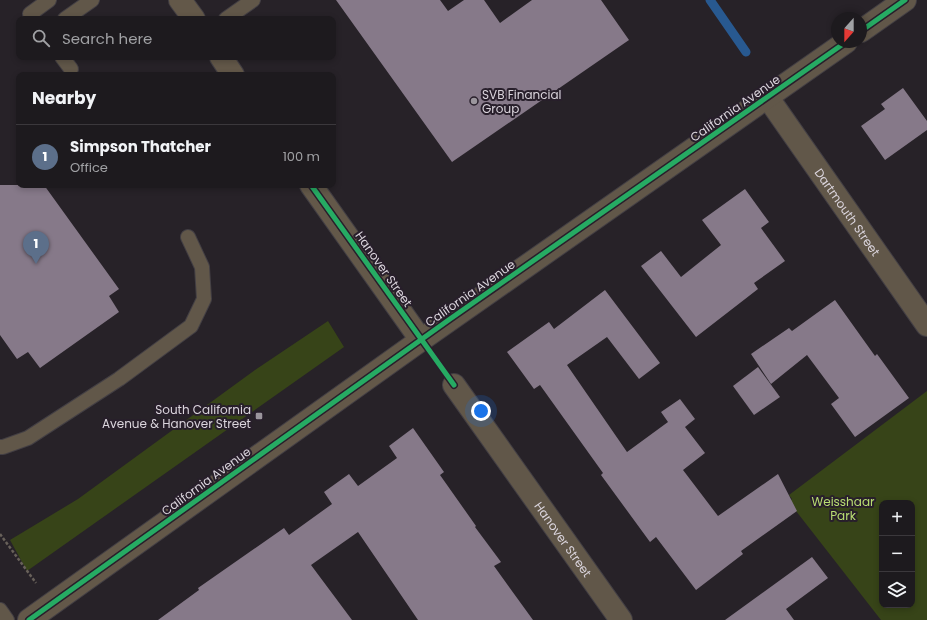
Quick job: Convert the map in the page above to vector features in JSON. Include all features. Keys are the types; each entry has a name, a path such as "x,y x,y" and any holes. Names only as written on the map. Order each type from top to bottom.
{"street":[{"path":"180,0 192,16"},
{"path":"867,28 905,0"},
{"name":"California Avenue","path":"29,620 421,340 838,48"},
{"path":"222,60 231,72"},
{"name":"Dartmouth Street","path":"768,98 927,325"},
{"name":"Hanover Street","path":"314,188 421,340"},
{"name":"Hanover Street","path":"454,385 621,620"}],"lane":[{"path":"33,16 49,0"},
{"path":"69,16 92,0"},
{"path":"230,16 253,0"},
{"path":"64,60 71,69"},
{"path":"0,447 3,448 28,438 119,379 191,326 204,299 202,267 188,237"},
{"path":"0,610 7,620"}],"path":[{"path":"0,534 51,604"}],"green space":[{"path":"328,321 344,347 27,571 10,540 78,499 255,370"},
{"name":"Weisshaar Park","path":"927,391 927,620 881,620 789,502 792,499 789,495"}],"building":[{"name":"SVB Financial Group","path":"336,0 440,0 448,11 464,0 484,0 500,23 532,0 601,0 629,40 452,162"},
{"path":"903,88 927,121 927,130 885,160 861,126 885,109 881,104"},
{"path":"0,185 16,185 16,188 46,188 119,289 109,296 119,312 40,368 28,352 17,359 0,335"},
{"path":"745,189 769,222 761,228 785,261 754,283 758,289 696,337 641,266 661,251 681,277 721,245 702,220"},
{"path":"605,290 660,363 639,379 607,337 567,365 627,452 668,422 661,412 680,399 695,419 685,427 705,453 683,470 718,516 778,474 797,511 741,551 743,554 696,590 656,537 650,542 601,475 603,473 540,385 534,389 507,352 549,322 554,329"},
{"path":"835,300 875,356 877,354 909,398 855,437 831,404 839,398 807,355 771,384 751,354 789,328 792,331"},
{"path":"758,367 780,397 754,415 733,386"},
{"path":"413,428 444,472 440,475 501,562 494,566 533,620 418,620 358,532 311,565 352,620 158,620 199,590 198,588 284,528 289,535 332,504 324,492 349,474 358,486 397,458 389,446"},
{"path":"812,557 828,578 786,609 794,620 725,620"}],"waterway":[{"path":"710,0 746,52"}],"cycle path":[{"path":"867,27 905,0"},
{"path":"29,620 450,319 837,48"},
{"path":"313,188 454,385"}],"place":[{"name":"SVB Financial Group","path":"474,101"},
{"name":"Simpson Thatcher","path":"36,264"},
{"name":"South California Avenue & Hanover Street","path":"259,416"}]}
